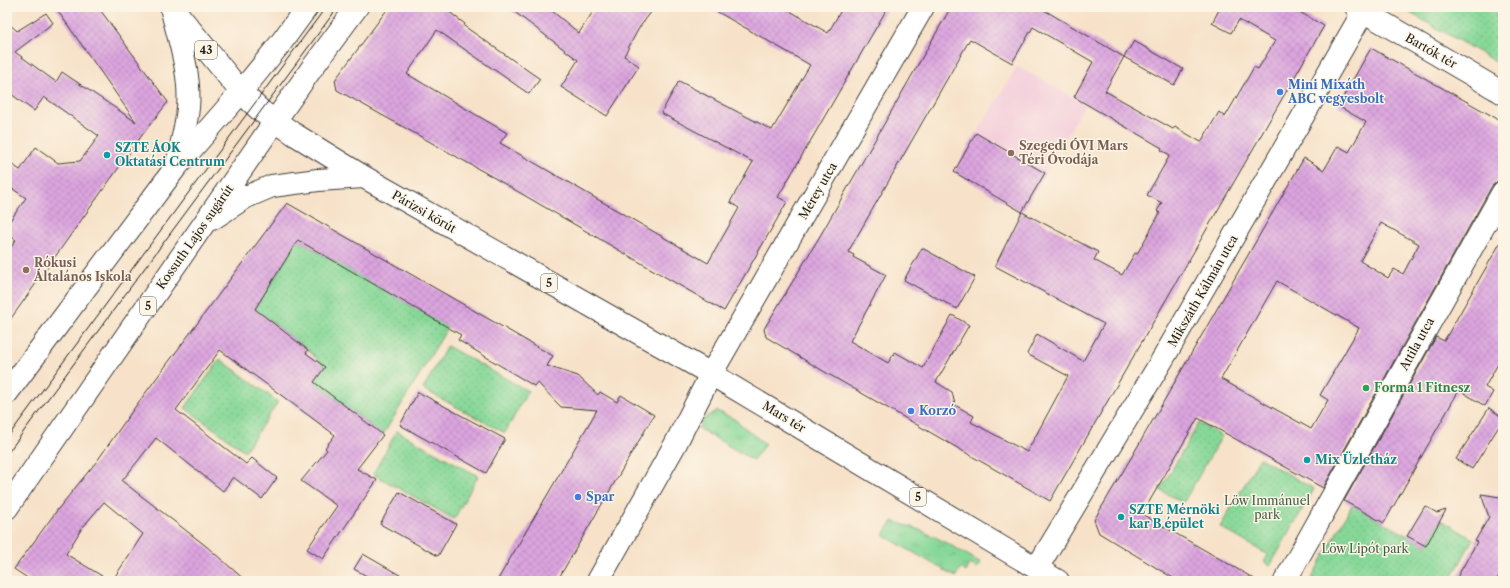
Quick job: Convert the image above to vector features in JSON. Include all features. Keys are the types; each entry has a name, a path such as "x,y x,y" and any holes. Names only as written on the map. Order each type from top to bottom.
{"main road":[{"name":"Párizsi körút","path":"171,7 241,92 253,104 276,121 364,177 711,374"},
{"path":"171,7 184,60 188,85 188,108 176,167"},
{"path":"7,393 176,167 241,92 280,44 307,7"},
{"name":"Kossuth Lajos sugárút","path":"7,508 312,68 357,7"},
{"name":"Mérey utca","path":"711,374 923,7"},
{"name":"Bartók tér","path":"1362,8 1503,93"},
{"name":"Mikszáth Kálmán utca","path":"1037,568 1164,357 1362,8"},
{"name":"5","path":"205,223 246,198 272,186 318,180 364,177"},
{"name":"Attila utca","path":"1285,581 1503,192"},
{"path":"598,581 676,443 711,374"},
{"name":"Mars tér","path":"711,374 1058,581"}],"shaded area":[{"name":"Szegedi ÓVI Mars Téri Óvodája","path":"1017,66 1085,104 1022,212 954,172"}],"green space":[{"path":"1400,7 1503,7 1503,66"},
{"path":"1501,7 1503,7 1503,22 1495,17"},
{"path":"298,240 448,327 383,435 314,382 325,367 308,350 255,309"},
{"path":"447,346 528,391 505,433 423,389"},
{"path":"220,359 278,402 245,451 185,408"},
{"path":"717,411 734,419 765,444 753,460 698,428 707,416"},
{"name":"Löw Immánuel park","path":"1199,423 1222,436 1183,503 1160,490"},
{"path":"397,431 478,476 454,519 373,474"},
{"name":"Löw Immánuel park","path":"1260,458 1314,489 1270,566 1264,562 1268,555 1220,527"},
{"name":"Löw Lipót park","path":"1352,505 1426,546 1441,520 1473,539 1450,581 1310,581"},
{"path":"893,521 930,535 981,563 977,568 970,564 966,572 961,568 956,577 883,535"}],"building":[{"path":"55,7 98,7 168,102 145,131 7,324 7,253 16,240 7,234 7,225 26,198 7,185 7,161 20,170 36,147 58,163 80,161 99,136 44,97 34,111 7,91 7,22 17,31 46,13 53,23 15,52 56,82 62,72 136,122"},
{"path":"389,7 443,7 465,24 464,26 540,79 529,94 437,30 407,74 507,133 500,143 708,263 739,208 730,202 753,162 661,113 679,81 772,130 810,65 709,7 783,7 828,33 843,7 888,7 778,197 787,202 724,311 484,172 337,90 335,80"},
{"path":"508,7 547,7 579,33 596,7 655,7 639,28 624,56 639,66 607,116 561,87 578,60"},
{"path":"951,7 1039,7 1124,57 1105,91 1173,129 1175,127 1201,142 1219,112 1225,117 1254,67 1258,69 1275,41 1239,20 1231,33 1212,23 1220,8 1218,7 1291,7 1324,26 1050,501 766,337 764,329 820,236","holes":["1033,27 1093,62 1074,97 1162,148 1161,150 1170,155 1147,195 1162,203 1157,211 1160,213 1137,254 1135,253 1122,275 1094,260 1098,252 1022,212 995,266 1104,324 1083,361 1037,334 1027,354 1068,376 1027,452 971,422 974,416 955,405 952,392 936,382 969,325 952,315 923,368 895,352 888,363 850,341 886,275 853,257 854,255 848,252 970,39 1012,63"]},
{"path":"1134,41 1183,69 1174,85 1124,57"},
{"path":"1371,48 1503,122 1503,173 1498,181 1492,186 1323,488 1198,418 1142,514 1258,581 1178,581 1099,533 1094,520 1304,158 1324,170 1338,146 1349,152 1366,122 1338,106","holes":["1381,223 1419,244 1403,274 1394,269 1388,278 1360,261","1277,281 1359,328 1320,395 1328,400 1311,429 1221,379"]},
{"path":"976,133 1045,173 1022,212 954,172"},
{"path":"287,203 553,356 547,366 578,376 598,395 600,392 617,402 621,395 654,415 557,581 497,581 597,410 561,407 537,382 534,386 458,340 461,335 298,240 255,309 308,350 306,353 325,367 314,382 383,435 357,469 377,480 323,559 307,549 337,506 301,481 327,450 325,448 335,435 220,350 176,410 246,464 252,458 277,478 262,499 233,477 223,491 156,438 122,481 206,546 246,581 112,581 143,534 104,502 82,528 66,554 110,581 32,581 14,569 58,509 97,461 135,407"},
{"path":"1503,238 1503,355 1485,387 1493,392 1485,406 1459,390 1384,523 1344,501 1436,337 1444,341"},
{"path":"922,248 975,277 957,309 904,280"},
{"path":"418,392 505,439 486,473 400,425"},
{"path":"1489,408 1503,418 1503,420 1472,469 1456,459"},
{"path":"399,492 456,524 438,556 380,524"},
{"path":"1503,493 1503,569 1496,581 1455,581 1489,517 1481,494 1500,497"},
{"path":"1425,506 1437,513 1446,510 1426,546 1407,536"},
{"path":"363,554 410,581 376,581 354,569"}],"tram line":[{"path":"7,438 326,7"},
{"path":"7,454 338,7"}],"place":[{"name":"Mini Mixáth ABC vegyesbolt","path":"1280,92"},
{"name":"Szegedi ÓVI Mars Téri Óvodája","path":"1011,153"},
{"name":"SZTE ÁOK Oktatási Centrum","path":"107,155"},
{"name":"Rókusi Általános Iskola","path":"26,270"},
{"name":"Forma 1 Fitnesz","path":"1366,388"},
{"name":"Korzó","path":"911,411"},
{"name":"Mix Üzletház","path":"1307,460"},
{"name":"Spar","path":"578,497"},
{"name":"SZTE Mérnöki kar B épület","path":"1121,517"}]}
